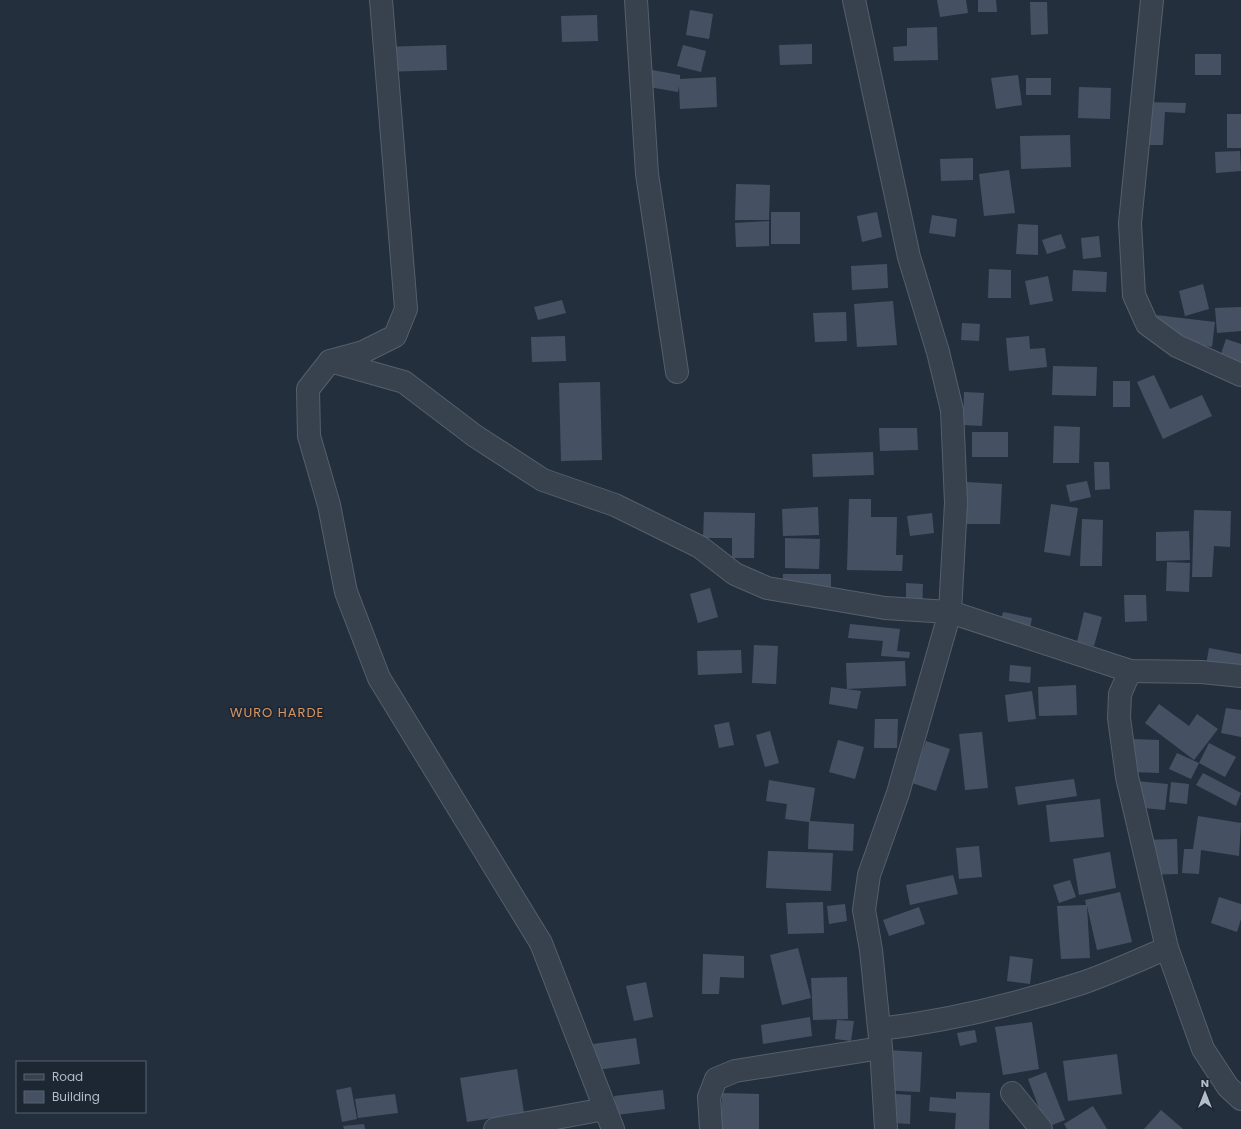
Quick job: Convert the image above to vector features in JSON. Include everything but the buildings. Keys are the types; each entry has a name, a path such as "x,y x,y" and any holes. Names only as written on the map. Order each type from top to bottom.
{"street":[{"path":"380,0 406,309 394,336 363,352 330,362 308,389 309,436 329,505 346,592 379,678 541,943 612,1129"},
{"path":"636,0 647,174 677,372"},
{"path":"854,0 909,257 938,352 952,410 956,503 950,612 898,792 869,875 864,910 871,950 880,1039 886,1129"},
{"path":"1152,0 1130,223 1134,295 1147,324 1171,342 1241,375"},
{"path":"330,362 404,382 475,436 543,480 615,505 700,547 735,574 767,588 885,608 950,612 1130,671 1202,672 1241,676"},
{"path":"1130,671 1120,694 1119,718 1127,777 1167,948 1203,1049 1228,1087 1241,1099"},
{"path":"711,1129 709,1097 716,1079 735,1071 880,1039 920,1024 1023,1001 1083,982 1167,948"},
{"path":"1012,1093 1041,1129"},
{"path":"495,1129 604,1109"}],"district":[{"name":"WURO HARDE","path":"277,712"}]}
